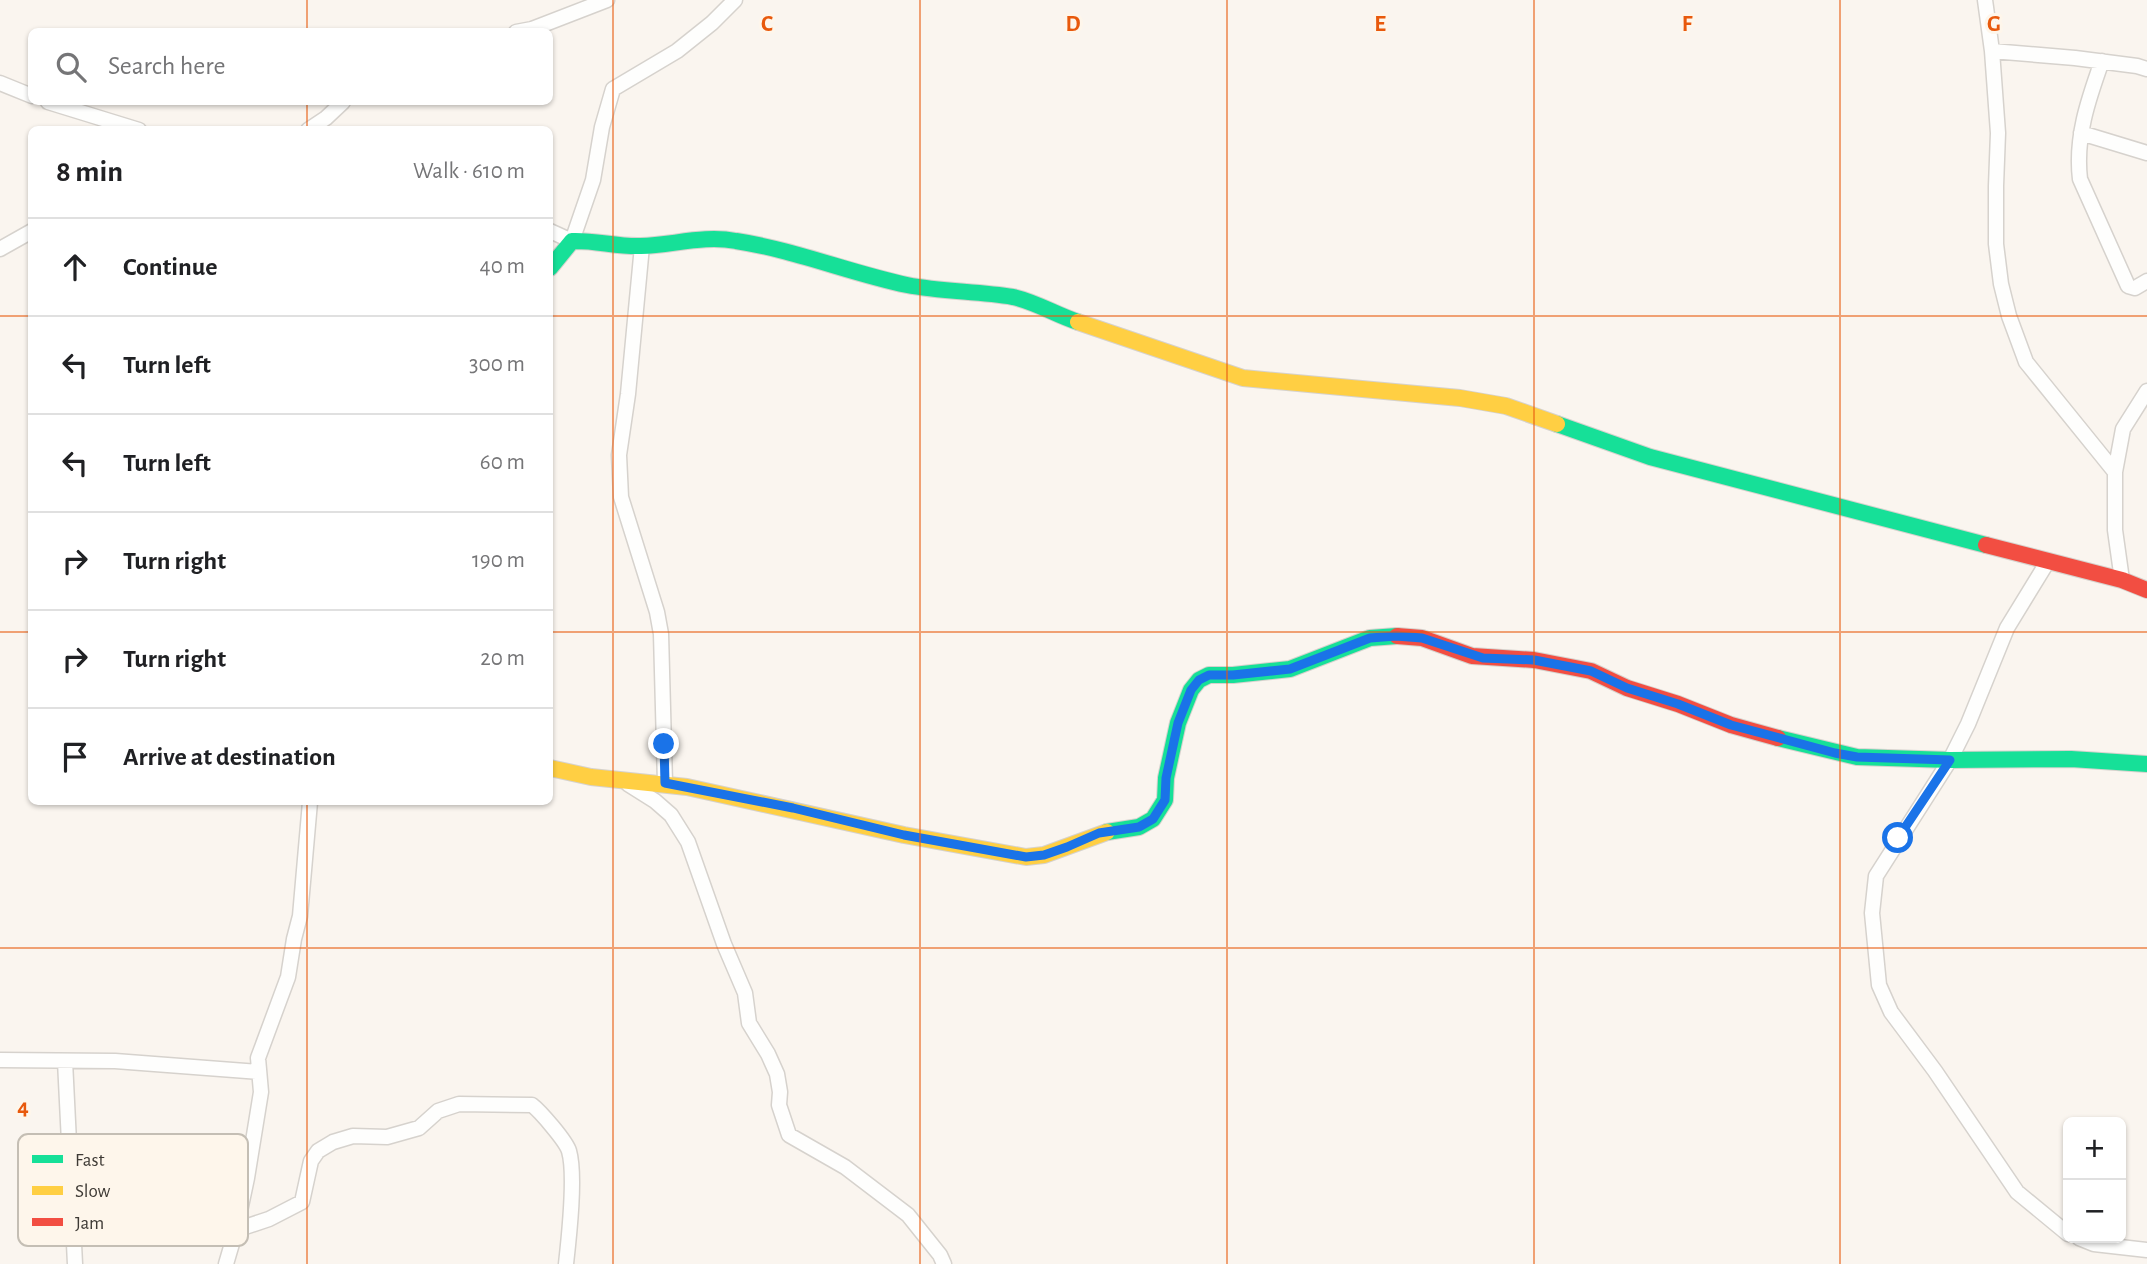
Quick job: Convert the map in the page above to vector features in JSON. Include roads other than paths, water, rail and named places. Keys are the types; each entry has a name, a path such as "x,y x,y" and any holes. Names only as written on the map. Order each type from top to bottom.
{"street":[{"path":"535,28 607,0"},
{"path":"553,264 572,241 593,180 602,127 613,89 677,51 735,0"},
{"path":"1985,0 1998,133 1996,244 2001,284 2009,316 2026,362 2115,472"},
{"path":"1992,51 2102,61 2147,69"},
{"path":"2102,61 2087,103 2081,133 2078,164 2080,179 2128,286 2135,288 2147,281"},
{"path":"0,83 28,94"},
{"path":"58,105 126,126"},
{"path":"314,126 340,105"},
{"path":"2081,133 2147,153"},
{"path":"553,232 572,241 592,240 612,245 642,246 691,239 732,240 761,245 907,285 1012,297 1032,302 1066,318 1243,378 1460,398 1506,406 1650,457 2122,580 2147,590"},
{"path":"0,248 28,233"},
{"path":"642,246 628,394 619,455 621,497 657,612 661,635 665,783"},
{"path":"2122,580 2115,530 2115,472 2123,429 2147,391"},
{"path":"2048,562 2007,628 1968,724 1950,760 1876,876 1872,913 1879,985 1891,1012 2017,1192 2063,1230"},
{"path":"553,769 591,777 665,783 793,808 904,835 1026,857 1044,855 1099,833 1139,827 1153,819 1165,800 1166,778 1178,723 1191,690 1199,680 1209,675 1290,669 1370,638 1396,636 1422,638 1483,658 1534,660 1591,671 1627,688 1731,725 1857,757 2071,760 2147,764"},
{"path":"624,781 671,815 688,842 724,944 745,993 749,1023 777,1074 779,1105 789,1135 845,1167 908,1215 940,1255 944,1264"},
{"path":"248,1163 261,1091 258,1058 288,977 303,885 310,805"},
{"path":"0,1060 115,1061 259,1072"},
{"path":"65,1061 69,1134"},
{"path":"248,1226 269,1219 302,1202 311,1161 318,1151 333,1142 353,1136 387,1137 419,1128 438,1111 459,1104 532,1105 541,1112 570,1152 566,1264"},
{"path":"2092,1243 2147,1250"},
{"path":"74,1246 75,1264"},
{"path":"226,1264 231,1246"}]}
